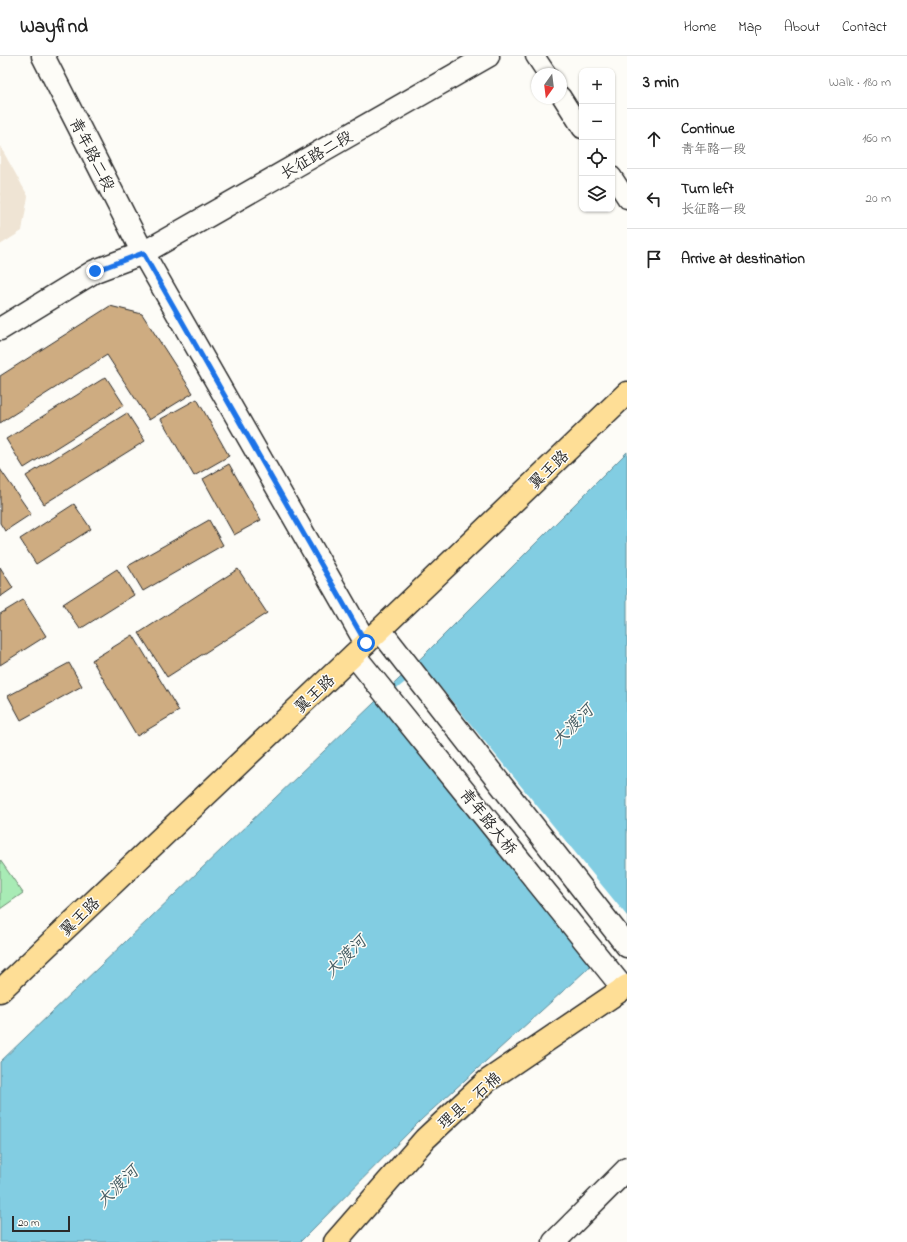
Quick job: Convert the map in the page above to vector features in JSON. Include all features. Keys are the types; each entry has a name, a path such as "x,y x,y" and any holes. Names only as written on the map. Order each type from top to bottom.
{"highway":[{"name":"翼王路","path":"0,991 367,643 627,393"},
{"name":"理县 - 石棉","path":"335,1242 425,1139 487,1081 625,987"}],"street":[{"name":"青年路二段","path":"43,56 143,253 367,643"},
{"path":"535,56 543,68"},
{"name":"长征路二段","path":"0,329 95,271 143,253 477,59"},
{"path":"566,104 579,124"},
{"path":"615,181 627,199"},
{"name":"青年路大桥","path":"367,643 627,946"},
{"name":"青年路大桥","path":"367,643 625,987"},
{"path":"554,1242 627,1170"}],"shaded area":[{"path":"0,146 28,196 22,231 0,245"}],"green space":[{"path":"0,860 23,893 0,909"}],"water":[{"name":"大渡河","path":"627,452 627,933 422,1119 300,1242 0,1242 0,1062 423,656"}],"pier":[{"path":"424,667 627,916 627,936 593,966 379,703"}],"building":[{"path":"110,306 142,314 193,393 149,420 107,355 0,423 0,376"},
{"path":"106,377 124,405 24,468 6,439"},
{"path":"197,399 229,456 194,476 161,419"},
{"path":"127,413 145,441 44,504 26,476"},
{"path":"229,464 261,520 234,535 203,479"},
{"path":"0,469 31,514 5,531 0,523"},
{"path":"74,504 91,529 36,564 20,539"},
{"path":"209,520 223,545 143,591 128,566"},
{"path":"0,567 13,588 0,597"},
{"path":"117,569 134,595 80,629 63,604"},
{"path":"238,569 267,613 167,677 139,633"},
{"path":"23,600 46,636 0,665 0,614"},
{"path":"133,635 179,711 137,736 92,660"},
{"path":"69,663 82,686 21,720 8,696"}],"route":[{"path":"95,271 143,253 366,643"}]}
